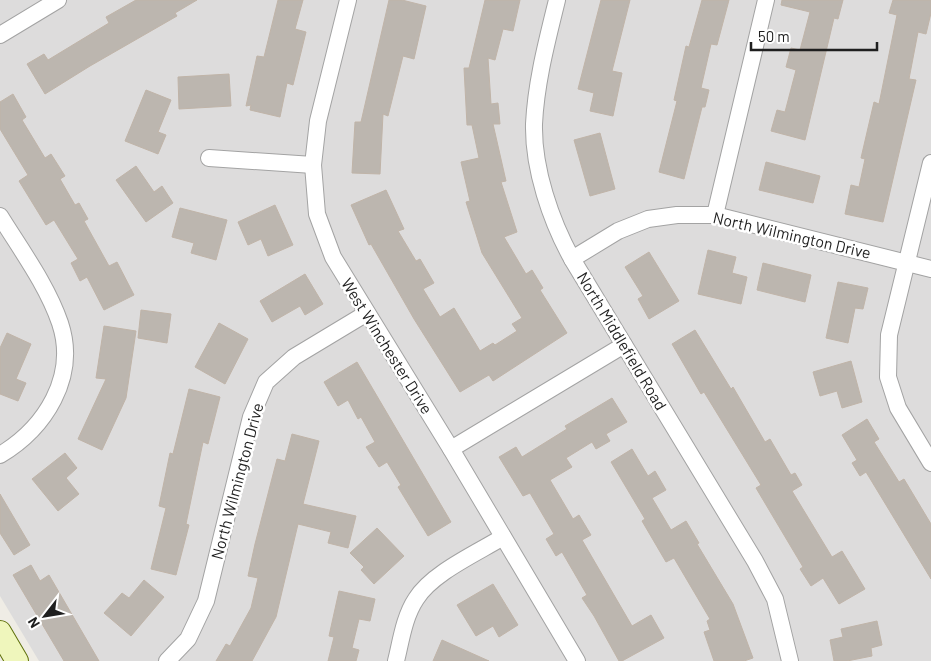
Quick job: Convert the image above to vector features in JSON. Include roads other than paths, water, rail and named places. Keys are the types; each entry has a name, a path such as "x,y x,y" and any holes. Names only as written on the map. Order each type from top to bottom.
{"street":[{"path":"0,35 58,0"},
{"name":"West Winchester Drive","path":"348,0 318,121 312,165 318,214 333,257 451,449 577,661"},
{"name":"North Middlefield Road","path":"557,0 542,62 534,126 541,185 560,239 755,561 775,599 790,661"},
{"path":"715,215 766,0"},
{"path":"209,158 312,165"},
{"path":"931,163 889,335 888,377 898,408 931,463"},
{"name":"North Wilmington Drive","path":"572,259 618,231 648,219 676,215 715,215 931,269"},
{"path":"0,216 46,291 61,324 65,352 60,389 49,410 32,432 0,455"},
{"name":"North Wilmington Drive","path":"167,661 188,639 206,601 251,417 266,382 294,357 367,313"},
{"path":"451,449 624,345"},
{"path":"396,661 406,622 416,598 436,577 503,537"},
{"path":"0,632 17,661"}]}
